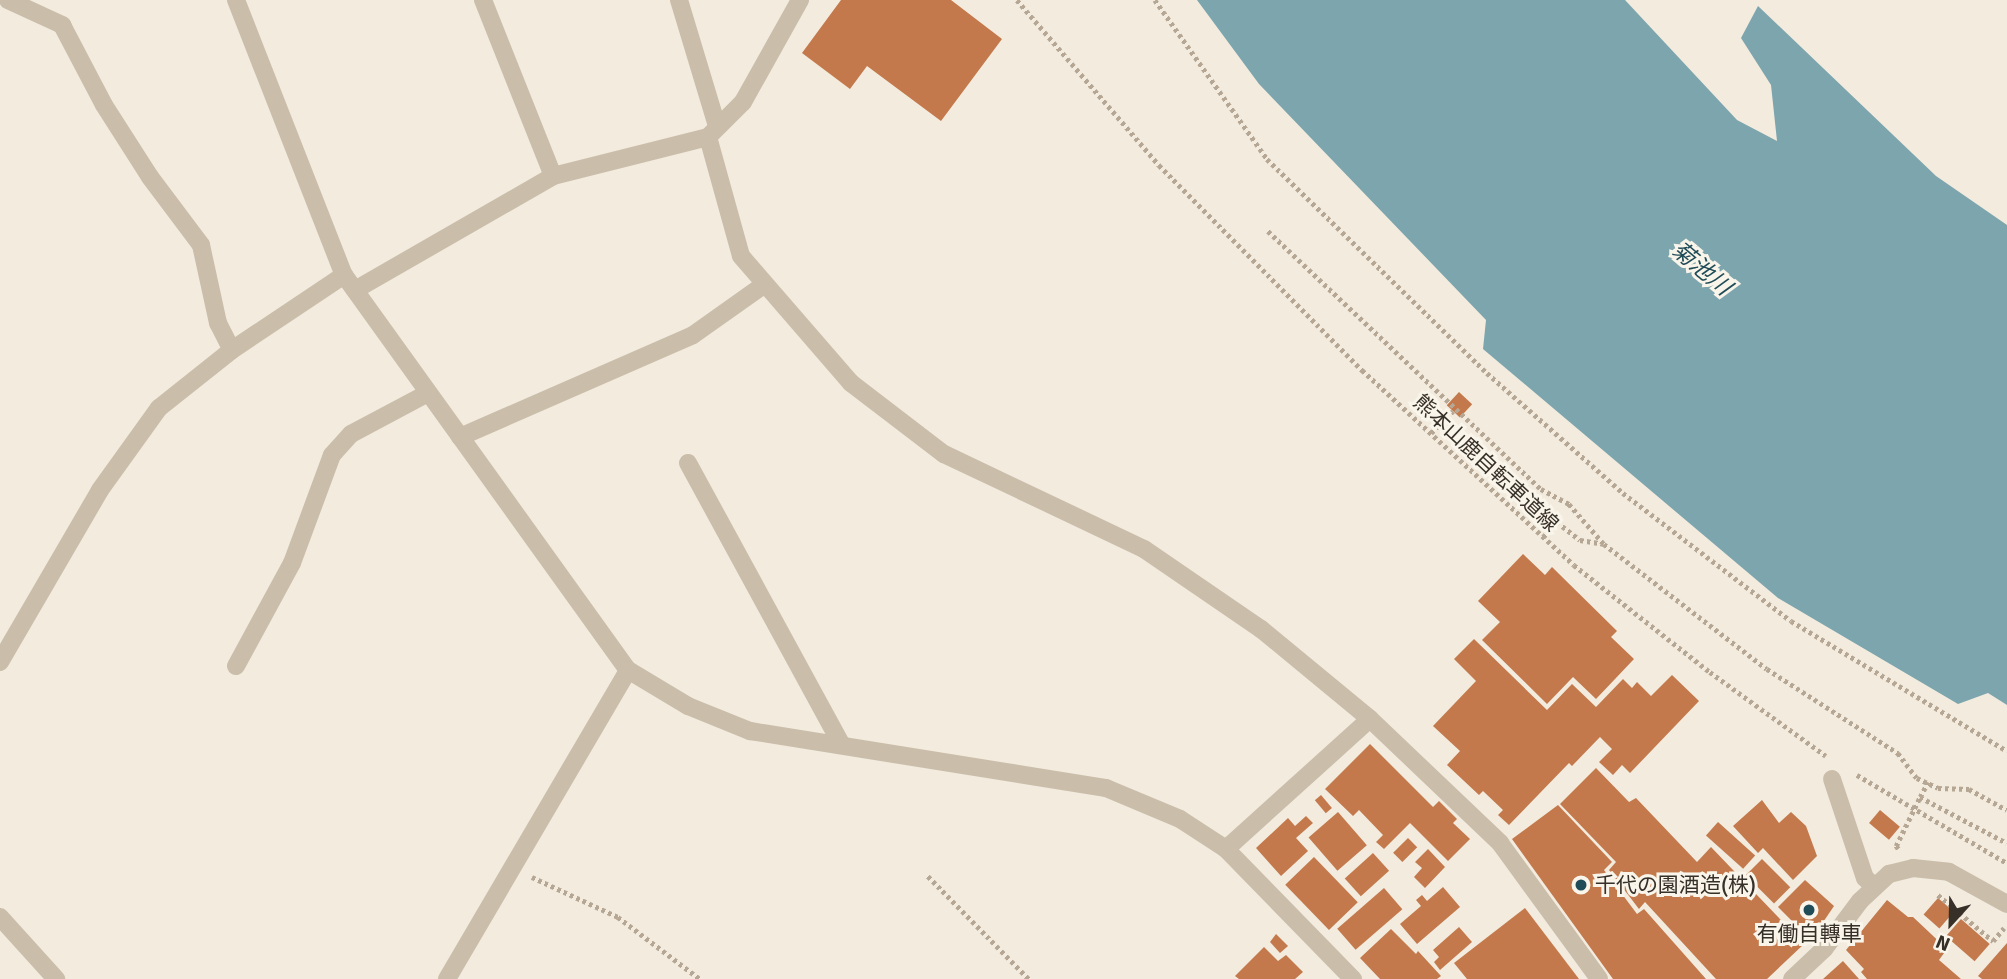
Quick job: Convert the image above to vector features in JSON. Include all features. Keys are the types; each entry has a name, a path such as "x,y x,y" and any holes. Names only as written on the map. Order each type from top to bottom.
{"street":[{"path":"8,0 62,25 104,106 150,177 201,245 218,323 232,351"},
{"path":"236,0 344,275 628,670 688,706 751,731 1106,788 1180,818 1226,849 1353,979"},
{"path":"483,0 553,176"},
{"path":"679,0 741,256 851,383 944,454 1144,550 1261,629 1370,719 1500,843 1599,979"},
{"path":"355,290 553,176 712,132 743,102 800,0"},
{"path":"0,662 100,490 159,408 232,351 344,275"},
{"path":"460,437 693,335 765,284"},
{"path":"236,666 292,563 332,455 351,434 428,393"},
{"path":"688,463 842,745"},
{"path":"447,979 628,670"},
{"path":"1226,849 1370,719"},
{"path":"1837,769 1865,878 1875,887"},
{"path":"1792,979 1824,949 1860,901 1889,874 1913,868 1949,872 2007,904"},
{"path":"0,917 56,979"}],"path":[{"name":"熊本山鹿自転車道線","path":"1017,0 1159,165 1362,370 1543,537 1710,672 1837,769 1914,809 2007,863"},
{"path":"1155,0 1267,159 1487,373 1623,493 1791,621 2007,751"},
{"path":"1268,231 1541,489 1569,504 1604,544 1767,669 1898,753 1917,778 1938,788 1969,789 2007,810"},
{"path":"1431,433 1453,411"},
{"path":"1543,537 1558,522 1580,540 1604,544"},
{"path":"1896,846 1928,782"},
{"path":"1920,797 2007,843"},
{"path":"513,868 618,917 700,979"},
{"path":"929,876 1029,979"},
{"path":"1956,911 1993,941 2007,924"}],"water":[{"name":"菊池川","path":"1197,0 1625,0 1737,120 1777,141 1771,85 1741,38 1758,6 1936,176 2007,225 2007,705 1988,693 1958,704 1778,598 1483,349 1486,320 1259,84"}],"building":[{"path":"841,0 951,0 1002,39 941,121 867,66 850,89 802,53"},
{"path":"1459,392 1472,404 1460,417 1447,405"},
{"path":"1523,554 1545,575 1552,567 1617,631 1611,637 1634,659 1596,699 1573,677 1547,704 1482,640 1500,622 1478,601"},
{"path":"1474,639 1547,710 1572,684 1596,707 1623,679 1632,688 1637,682 1651,696 1672,675 1699,701 1630,773 1622,765 1613,775 1599,762 1612,749 1600,737 1572,766 1569,763 1509,825 1498,815 1503,810 1483,791 1479,795 1447,765 1460,751 1433,726 1476,681 1454,659"},
{"path":"1370,744 1433,807 1439,801 1457,819 1453,823 1470,839 1448,861 1410,823 1384,849 1376,842 1383,835 1359,810 1353,816 1325,789"},
{"path":"1596,768 1629,802 1636,798 1697,862 1711,847 1804,944 1767,979 1716,979 1645,902 1639,909 1609,870 1616,862 1560,804"},
{"path":"1321,795 1332,808 1326,813 1315,800"},
{"path":"1762,800 1779,823 1791,812 1806,826 1817,856 1793,880 1763,848 1758,853 1733,826"},
{"name":"千代の園酒造(株)","path":"1558,805 1612,862 1604,870 1637,914 1644,909 1706,979 1613,979 1512,839"},
{"path":"1880,810 1900,827 1889,840 1869,823"},
{"path":"1338,812 1367,845 1337,871 1309,838"},
{"path":"1306,816 1313,823 1296,838 1308,851 1281,876 1256,848 1288,818 1295,826"},
{"path":"1718,822 1755,855 1743,869 1706,835"},
{"path":"1408,838 1417,847 1402,862 1393,853"},
{"path":"1428,849 1445,867 1425,888 1414,877 1422,868 1415,862"},
{"path":"1373,853 1389,871 1361,896 1345,878"},
{"path":"1314,857 1358,902 1329,930 1285,885"},
{"path":"1762,859 1790,887 1774,904 1746,875"},
{"path":"1805,880 1834,906 1811,940 1778,907"},
{"path":"1443,887 1460,907 1417,944 1400,924 1421,906 1416,900 1422,895 1427,901"},
{"path":"1384,888 1402,909 1356,950 1337,929"},
{"path":"1938,898 1954,912 1939,928 1924,915"},
{"path":"1887,900 1908,917 1913,917 1947,949 1939,960 1961,979 1867,979 1861,972 1864,969 1846,950"},
{"path":"1525,908 1579,979 1467,979 1454,963"},
{"path":"1961,919 1990,944 1975,961 1946,936"},
{"path":"1459,927 1472,942 1440,970 1434,962 1439,957 1433,950"},
{"path":"1391,929 1416,954 1418,951 1441,976 1437,979 1380,979 1360,958"},
{"path":"1276,934 1288,946 1280,953 1270,942"},
{"path":"2007,943 2007,979 1982,979 1978,976"},
{"path":"1264,947 1278,961 1286,955 1303,972 1295,979 1239,979 1235,976"},
{"path":"1843,961 1859,979 1823,979"}],"place":[{"name":"千代の園酒造(株)","path":"1581,885"},
{"name":"有働自轉車","path":"1809,910"}]}
